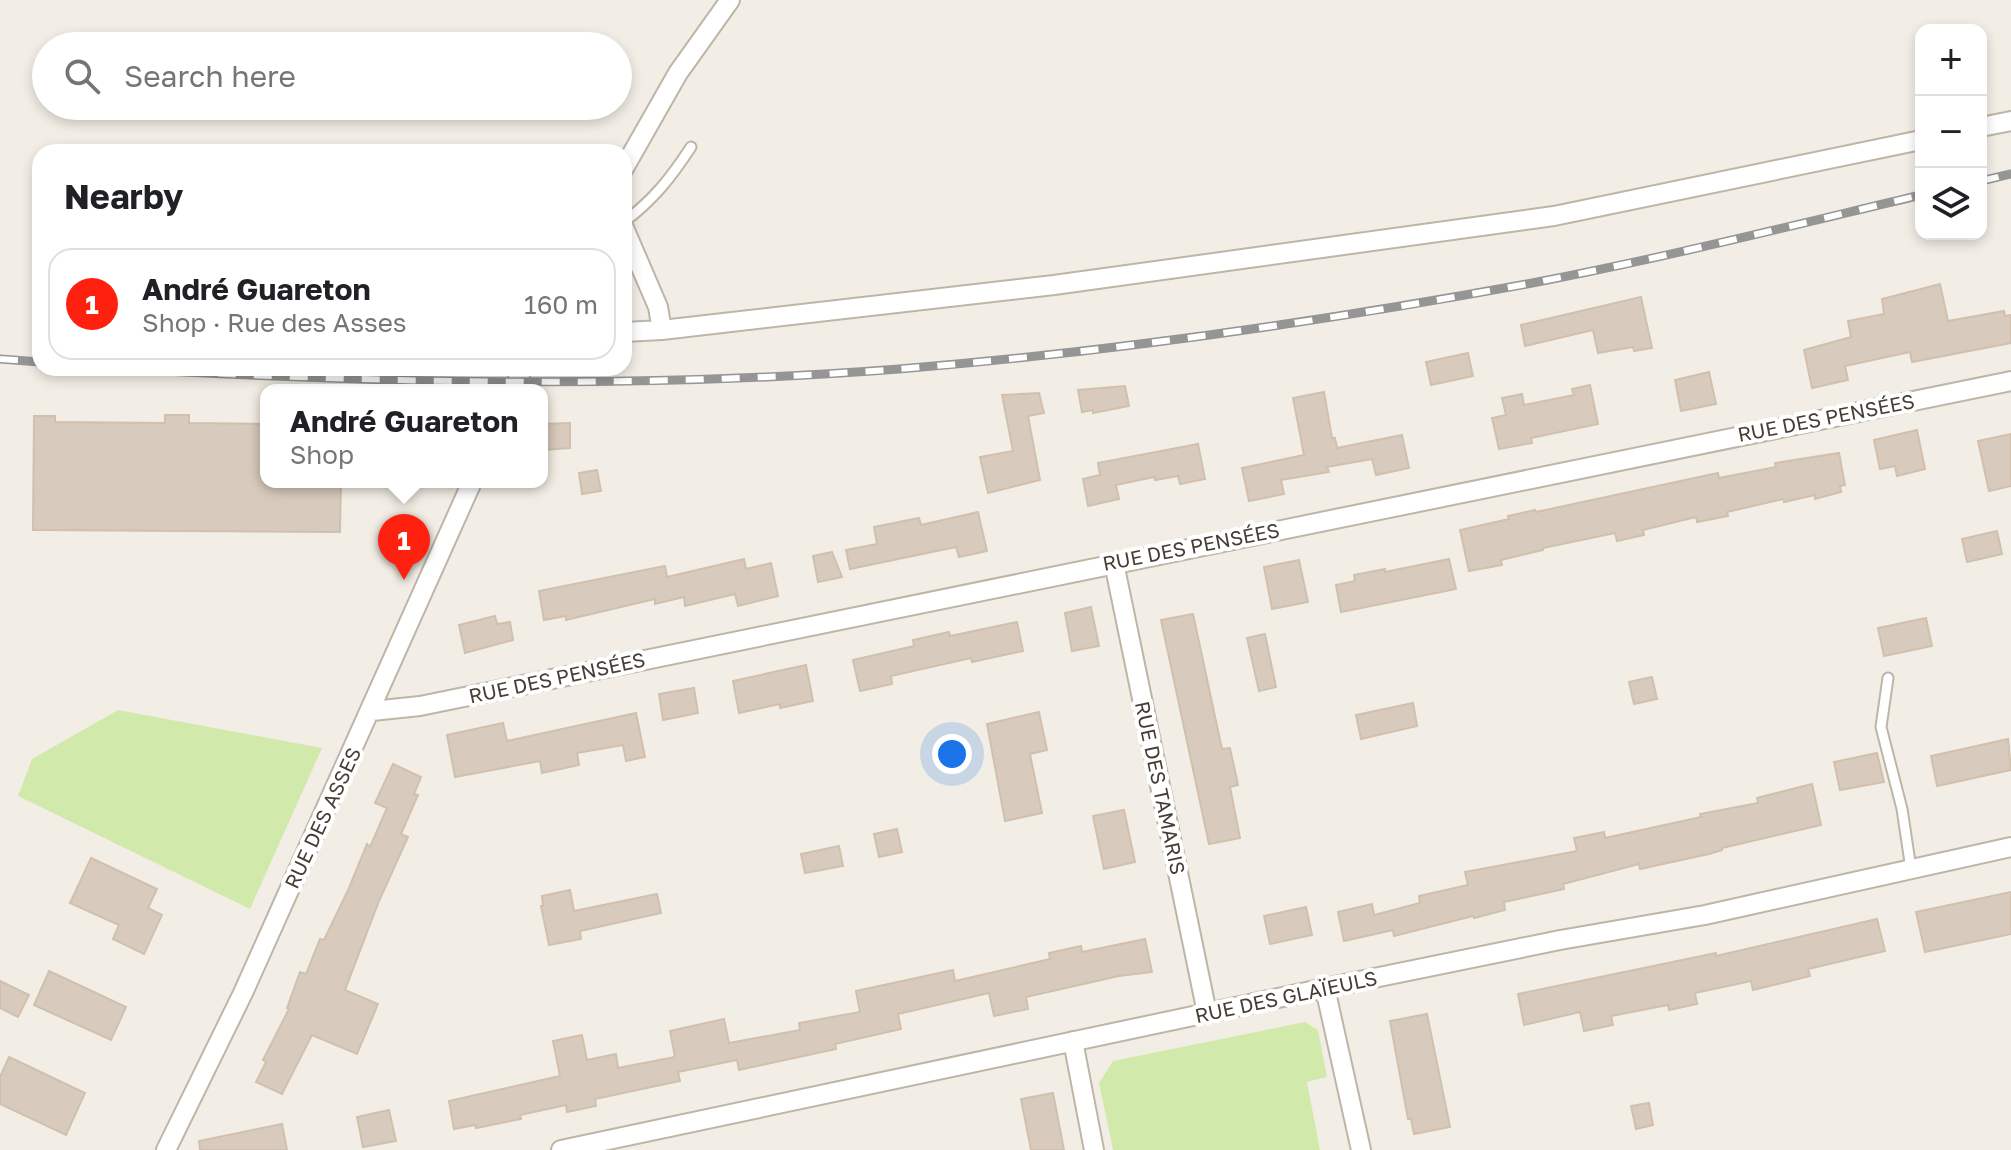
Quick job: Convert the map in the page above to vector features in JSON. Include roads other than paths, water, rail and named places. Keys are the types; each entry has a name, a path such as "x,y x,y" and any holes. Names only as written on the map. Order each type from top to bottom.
{"street":[{"path":"632,154 678,73 730,0"},
{"path":"1987,126 2011,121"},
{"path":"632,332 1038,287 1554,216 1915,141"},
{"path":"632,244 658,307 662,330"},
{"name":"RUE DES PENSÉES","path":"372,711 420,706 2011,381"},
{"name":"RUE DES ASSES","path":"166,1150 243,993 469,488"},
{"name":"RUE DES TAMARIS","path":"1114,563 1207,1013"},
{"name":"RUE DES GLAÏEULS","path":"561,1150 1325,988 1560,940 1705,915 2011,847"},
{"path":"1325,988 1361,1150"},
{"path":"1073,1041 1094,1150"}],"lane":[{"path":"632,218 652,201 691,147"},
{"path":"1888,678 1881,727 1902,809 1911,869"}],"railway":[{"path":"1987,180 2011,174"},
{"path":"285,376 504,382 702,379 899,369 1057,354 1293,323 1527,284 1724,242 1915,196"},
{"path":"0,359 32,361"}],"place":[{"name":"André Guareton","path":"404,580"}]}
